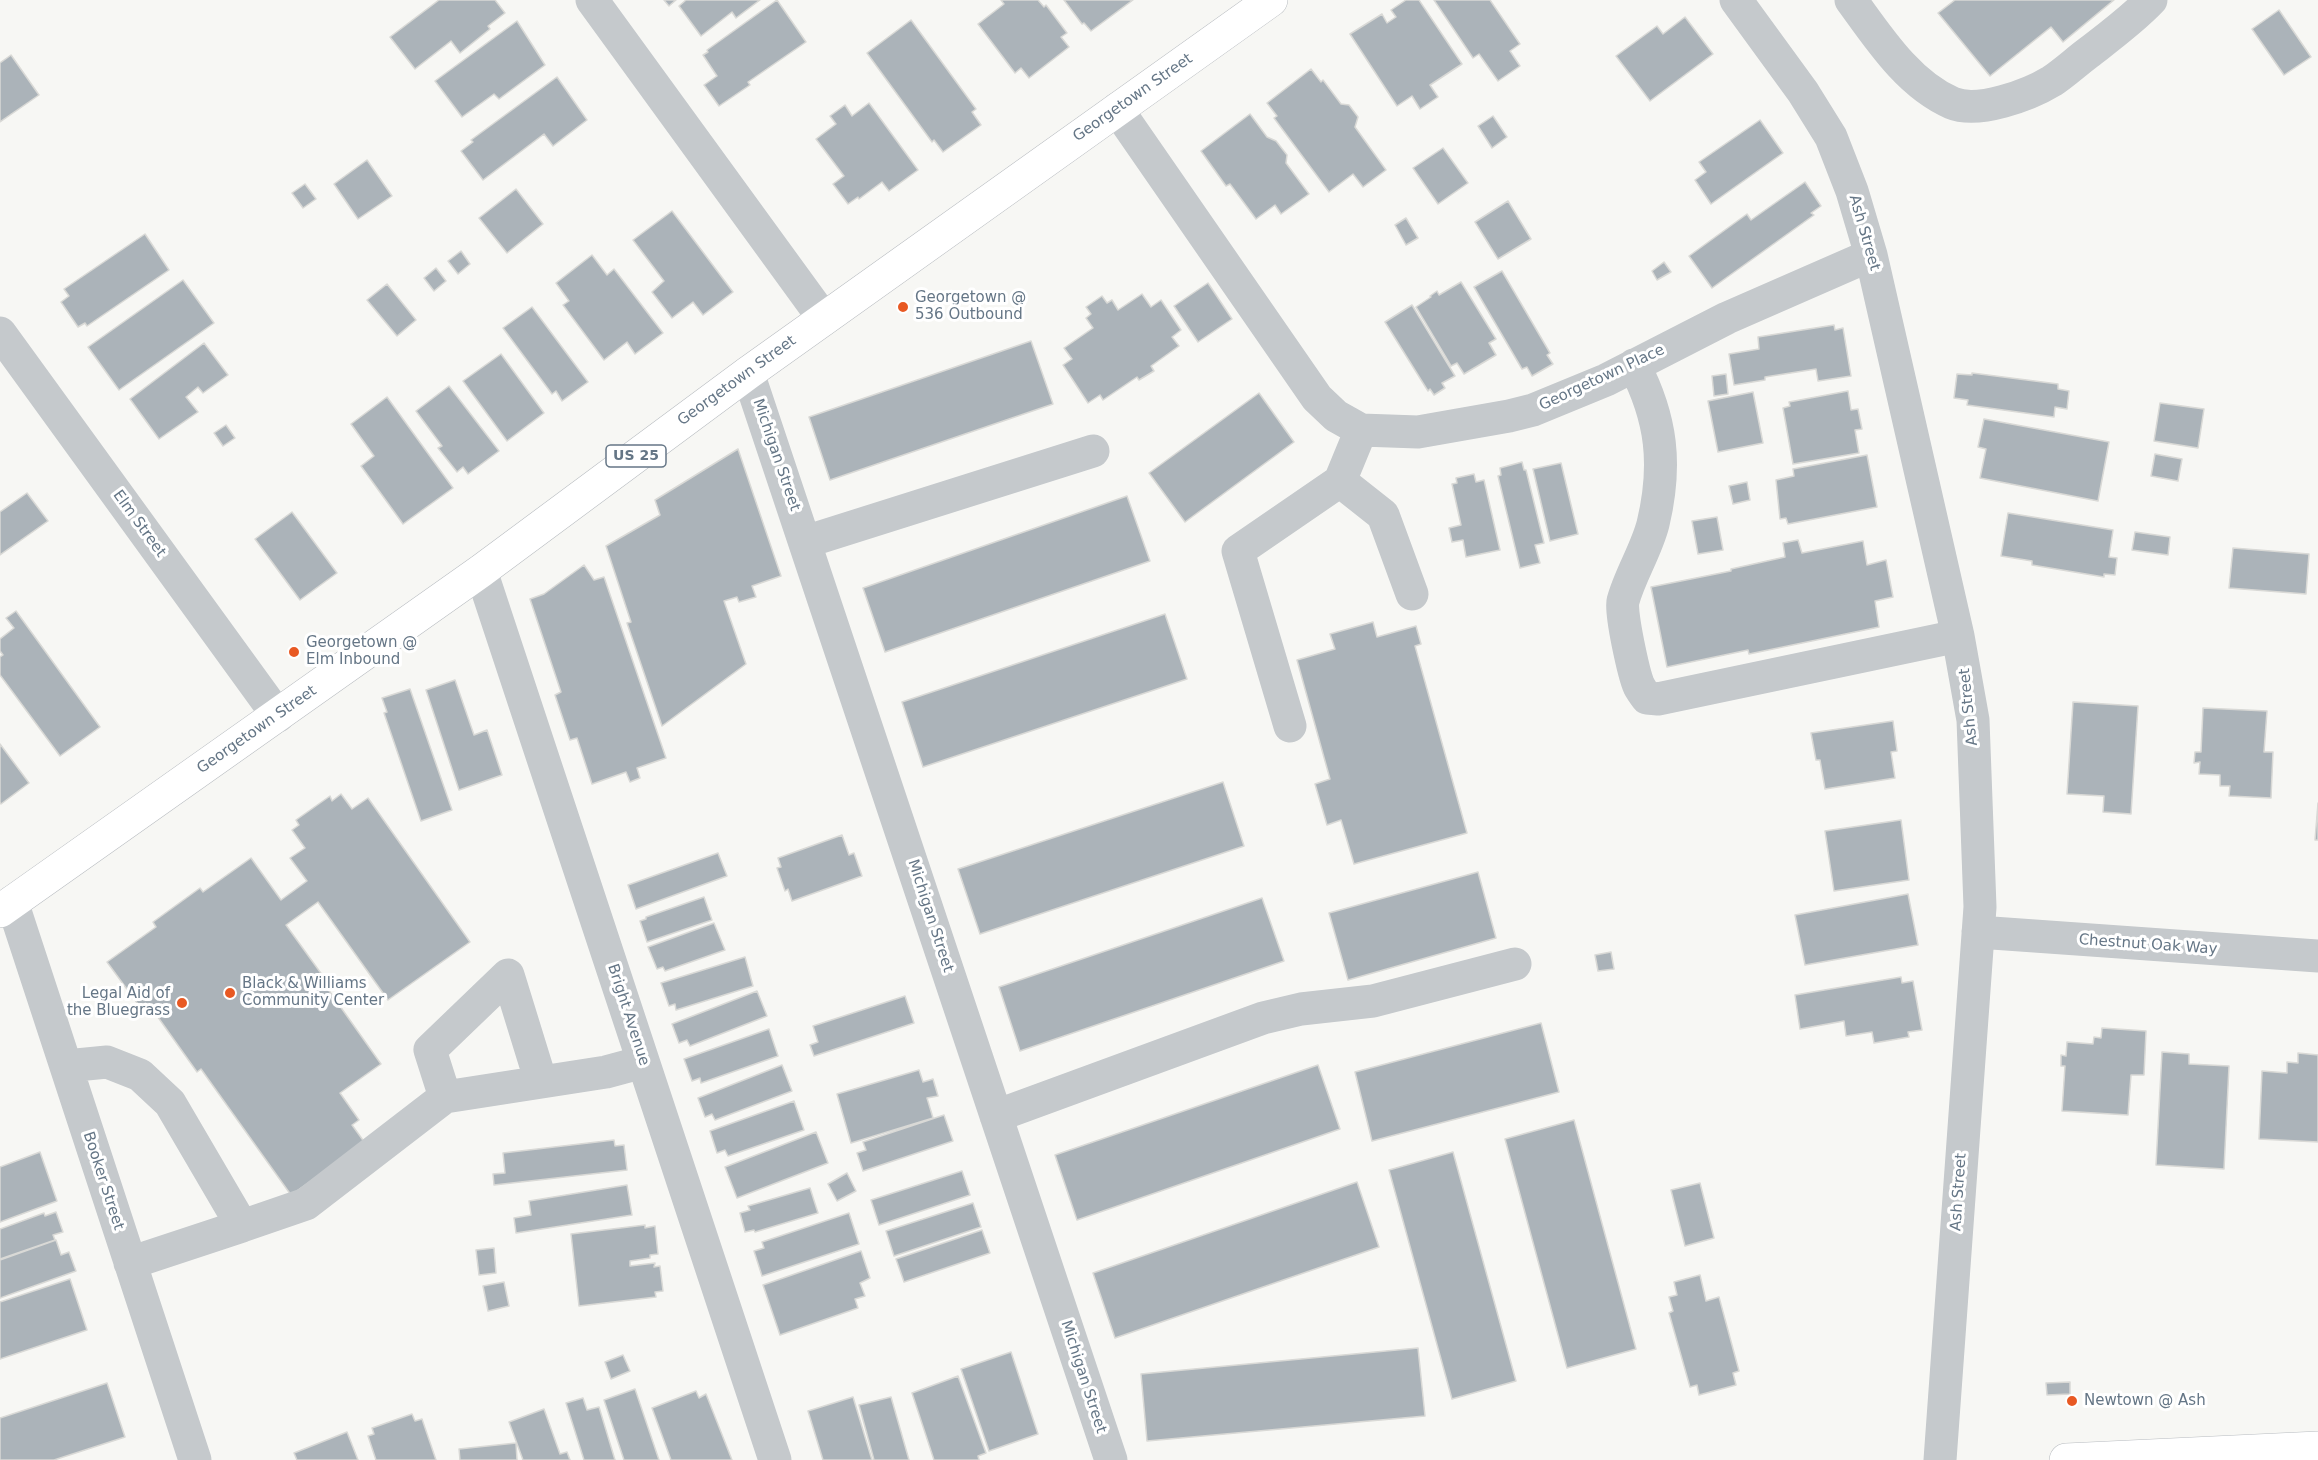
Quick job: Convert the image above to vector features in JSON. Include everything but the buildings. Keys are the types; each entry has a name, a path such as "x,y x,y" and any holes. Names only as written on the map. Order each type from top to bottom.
{"main road":[{"name":"Georgetown Street","path":"6,906 481,571 748,373 1271,0"},
{"path":"2066,1460 2318,1448"}],"street":[{"path":"592,0 824,319"},
{"name":"Ash Street","path":"1736,0 1803,92 1831,137 1852,191 1871,255 1958,636 1973,720 1980,907 1940,1460"},
{"path":"1851,0 1892,55 1927,88 1953,104 1971,108 2010,100 2051,82 2135,17 2151,0"},
{"name":"Georgetown Place","path":"1117,110 1317,398 1336,416 1361,430 1418,432 1533,410 1606,380 1727,318 1871,255"},
{"name":"Elm Street","path":"0,333 278,716"},
{"path":"1634,365 1648,392 1656,420 1661,461 1653,525 1622,604 1639,686 1647,698 1658,699 1958,636"},
{"name":"Michigan Street","path":"748,373 1110,1460"},
{"path":"1290,726 1238,551 1340,481 1361,430"},
{"path":"805,542 1093,450"},
{"path":"1340,481 1383,515 1412,594"},
{"name":"Bright Avenue","path":"481,571 775,1460"},
{"name":"Booker Street","path":"6,906 66,1066 195,1460"},
{"name":"Chestnut Oak Way","path":"1978,932 2318,956"},
{"path":"996,1116 1263,1018 1301,1009 1373,1001 1515,964"},
{"path":"445,1097 429,1050 508,975 541,1082"},
{"path":"66,1066 107,1062 140,1075 171,1103 242,1226"},
{"path":"130,1263 306,1204 445,1097 606,1072 643,1062"}],"place":[{"name":"Georgetown @ 536 Outbound","path":"903,307"},
{"name":"Georgetown @ Elm Inbound","path":"294,652"},
{"name":"Black & Williams Community Center","path":"230,993"},
{"name":"Legal Aid of the Bluegrass","path":"182,1003"},
{"name":"Newtown @ Ash","path":"2072,1401"}]}
